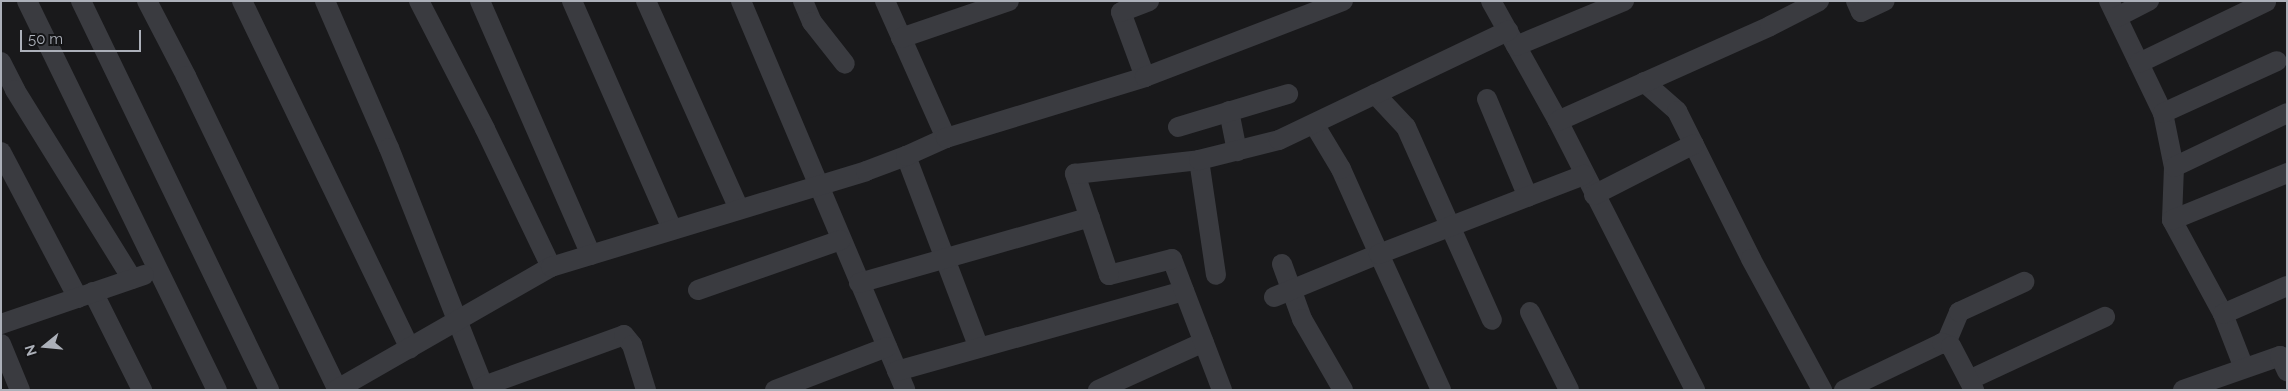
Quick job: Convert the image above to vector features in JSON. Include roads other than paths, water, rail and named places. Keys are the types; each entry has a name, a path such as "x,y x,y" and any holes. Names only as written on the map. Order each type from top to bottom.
{"street":[{"path":"27,1 217,390"},
{"path":"81,1 270,390"},
{"path":"147,1 186,76 337,390 551,267 818,186 906,156 946,138 1145,77 1343,1"},
{"path":"242,1 410,349"},
{"path":"325,1 389,148 485,388 624,335 632,345 646,390"},
{"path":"419,1 485,129 551,267"},
{"path":"480,1 591,255"},
{"path":"572,1 672,229"},
{"path":"646,1 739,209"},
{"path":"741,1 905,390"},
{"path":"803,1 812,22 844,64"},
{"path":"885,1 946,138"},
{"path":"901,38 1009,1"},
{"path":"1145,77 1121,12 1149,1"},
{"path":"1491,1 1558,121 1594,195 1695,390"},
{"path":"1222,390 1172,259 1109,275 1076,174 1199,160 1279,140 1375,94 1512,39 1624,1"},
{"path":"1558,121 1770,26 1819,1"},
{"path":"1856,1 1861,12 1884,1"},
{"path":"2149,1 2113,9 2163,113 2174,167 2172,220 2223,314 2244,368"},
{"path":"2139,63 2266,2"},
{"path":"2163,113 2277,60"},
{"path":"1,62 15,90 132,279"},
{"path":"1644,82 1677,111 1751,259 1822,390"},
{"path":"1178,127 1288,94"},
{"path":"1375,94 1406,127 1492,320"},
{"path":"1487,99 1528,197"},
{"path":"1229,112 1237,151"},
{"path":"2174,167 2287,113"},
{"path":"1314,124 1341,169 1441,390"},
{"path":"1594,195 1694,144"},
{"path":"1,152 142,390"},
{"path":"906,156 979,348"},
{"path":"1199,160 1216,275"},
{"path":"2172,220 2287,173"},
{"path":"1283,294 1379,254 1584,175"},
{"path":"859,284 1090,217"},
{"path":"698,290 841,240"},
{"path":"1282,264 1283,294 1302,319 1343,390"},
{"path":"1,324 158,270"},
{"path":"1946,343 1960,312 2024,282"},
{"path":"2223,314 2287,286"},
{"path":"897,371 1184,291"},
{"path":"1530,312 1569,390"},
{"path":"1844,390 1942,343 1951,346 1971,385 2105,317"},
{"path":"1098,390 1204,342"},
{"path":"1,344 20,390"},
{"path":"775,390 887,347"},
{"path":"2183,390 2280,356 2287,371"}]}
